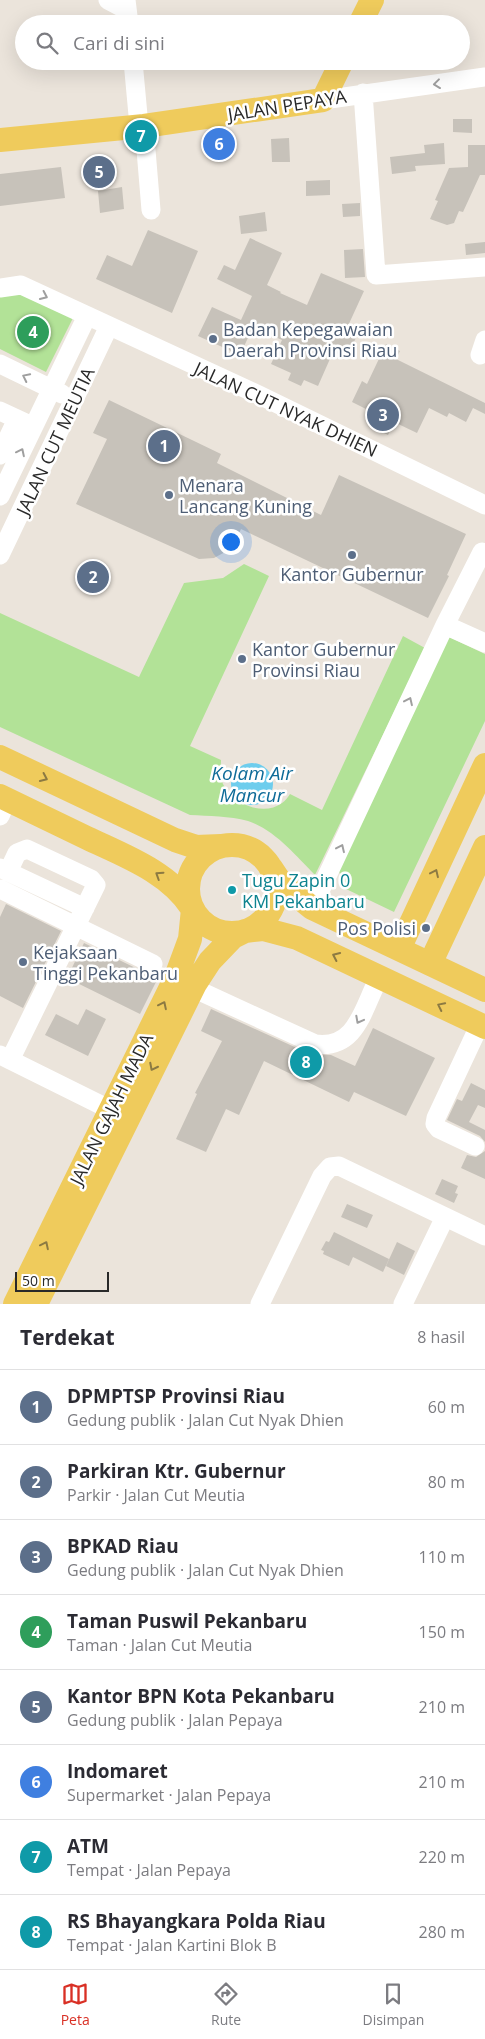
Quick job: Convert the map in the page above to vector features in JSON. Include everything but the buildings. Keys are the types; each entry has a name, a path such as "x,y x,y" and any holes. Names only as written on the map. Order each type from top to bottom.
{"main road":[{"path":"364,15 372,0"},
{"path":"323,100 338,70"},
{"name":"JALAN PEPAYA","path":"0,140 142,126 323,100"},
{"path":"0,757 175,840 196,847 232,844 253,850 269,864 281,883 312,908 485,990"},
{"path":"399,949 485,765"},
{"path":"2,804 128,857 156,872 180,892 202,920 215,929 234,933 263,929 282,932 380,976 483,1026"},
{"path":"193,909 189,899 188,885 192,871 200,858 221,846"},
{"path":"430,964 485,847"},
{"path":"245,931 255,926 264,918 273,903 276,886 269,864"},
{"name":"JALAN GAJAH MADA","path":"36,1304 89,1176 111,1110 186,952 192,927 193,909"},
{"path":"418,910 448,925"},
{"name":"JALAN GAJAH MADA","path":"15,1304 89,1176 193,988 220,948 233,937 245,931"}],"street":[{"path":"108,0 127,11"},
{"path":"134,70 151,210"},
{"name":"JALAN PEPAYA","path":"323,100 363,93 485,78"},
{"path":"363,93 376,275 485,267"},
{"name":"JALAN CUT NYAK DHIEN","path":"0,288 21,285 259,395 485,504"},
{"name":"JALAN CUT MEUTIA","path":"0,496 25,423 52,389 86,316"},
{"name":"JALAN CUT MEUTIA","path":"0,555 109,326"},
{"path":"0,364 74,400"},
{"path":"0,411 25,423 0,455"},
{"path":"312,908 445,625 482,552"},
{"path":"445,625 485,643"},
{"path":"85,908 4,870 17,853 27,849 91,879 96,885 76,927 5,1057 111,1110"},
{"path":"0,889 152,964"},
{"path":"193,988 315,1044 328,1046 338,1043 352,1031 380,976"},
{"path":"475,1146 439,1129 435,1124 436,1118 483,1026"},
{"path":"260,1304 322,1176 330,1167 339,1166 485,1236"},
{"path":"403,1304 445,1217"}],"green space":[{"path":"20,288 75,314 46,372 0,349 0,291"},
{"path":"244,564 269,576 190,746 221,760 221,779 231,795 238,801 256,808 265,809 283,802 290,794 322,810 403,636 425,648 315,875 284,844 258,825 234,818 190,815 0,727 0,613 139,677 184,583 223,578"},
{"path":"447,636 485,654 485,721 394,912 346,889 338,869"}],"water":[{"name":"Kolam Air Mancur","path":"252,763 267,769 273,784 267,799 252,805 237,799 231,784 237,769"}],"place":[{"name":"ATM","path":"141,136"},
{"name":"Indomaret","path":"219,144"},
{"name":"Kantor BPN Kota Pekanbaru","path":"99,172"},
{"name":"Taman Puswil Pekanbaru","path":"33,332"},
{"name":"Badan Kepegawaian Daerah Provinsi Riau","path":"213,339"},
{"name":"BPKAD Riau","path":"383,415"},
{"name":"DPMPTSP Provinsi Riau","path":"164,446"},
{"name":"Menara Lancang Kuning","path":"169,495"},
{"name":"Kantor Gubernur","path":"352,555"},
{"name":"Parkiran Ktr. Gubernur","path":"93,577"},
{"name":"Kantor Gubernur Provinsi Riau","path":"242,659"},
{"name":"Tugu Zapin 0 KM Pekanbaru","path":"232,890"},
{"name":"Pos Polisi","path":"426,928"},
{"name":"Kejaksaan Tinggi Pekanbaru","path":"23,962"},
{"name":"RS Bhayangkara Polda Riau","path":"306,1062"}]}
